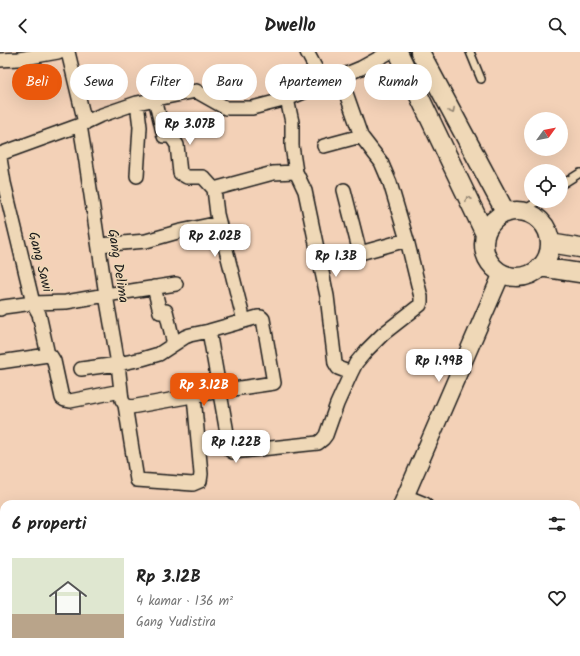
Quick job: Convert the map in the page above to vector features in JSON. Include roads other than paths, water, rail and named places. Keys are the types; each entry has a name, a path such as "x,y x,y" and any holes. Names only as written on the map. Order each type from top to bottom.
{"main road":[{"path":"398,52 485,234"},
{"path":"423,53 514,212"},
{"path":"514,212 531,214 539,219 548,234 550,243 547,256 540,267 532,273 522,276 512,276 502,273 489,261 485,252 485,234 488,227 499,216 514,212"},
{"path":"550,243 574,246"},
{"path":"540,267 580,273"}],"street":[{"path":"0,60 19,59 58,52"},
{"name":"Gang Delima","path":"68,52 82,124 86,162 118,364 122,400 128,406 137,480 193,484 200,482 201,474 194,396"},
{"path":"307,52 313,64"},
{"path":"356,70 390,52"},
{"path":"194,91 196,91 226,108 252,108 283,100"},
{"path":"0,154 82,124 99,116 150,100"},
{"path":"155,100 164,136 171,136 177,145 180,173 187,177 203,177 214,189 219,223 244,321"},
{"path":"287,100 292,122 292,146 296,172 305,191 327,296 335,363 338,368 351,373"},
{"path":"209,331 230,450 233,452 318,443 326,435 337,404 356,364 366,351 383,334 420,305 421,297 407,240 390,183 381,162 361,136 348,100"},
{"path":"137,103 140,127 137,176"},
{"path":"324,146 361,136"},
{"name":"Gang Sawi","path":"0,158 4,183 33,303 66,302 176,284"},
{"path":"214,189 273,173 296,172"},
{"path":"344,190 360,253 407,240"},
{"path":"99,245 146,241 181,231 219,223"},
{"path":"404,500 502,273"},
{"path":"154,287 160,312 166,311 174,344"},
{"path":"0,309 3,307 33,303 39,314 42,334 48,354 54,361 62,398 70,401 121,391"},
{"path":"81,369 142,359 159,354 190,335 258,317 263,319 274,383 128,406"},
{"path":"0,362 48,354"}],"lane":[{"path":"470,52 480,79"},
{"path":"568,181 580,173"},
{"path":"514,212 524,207"}]}
